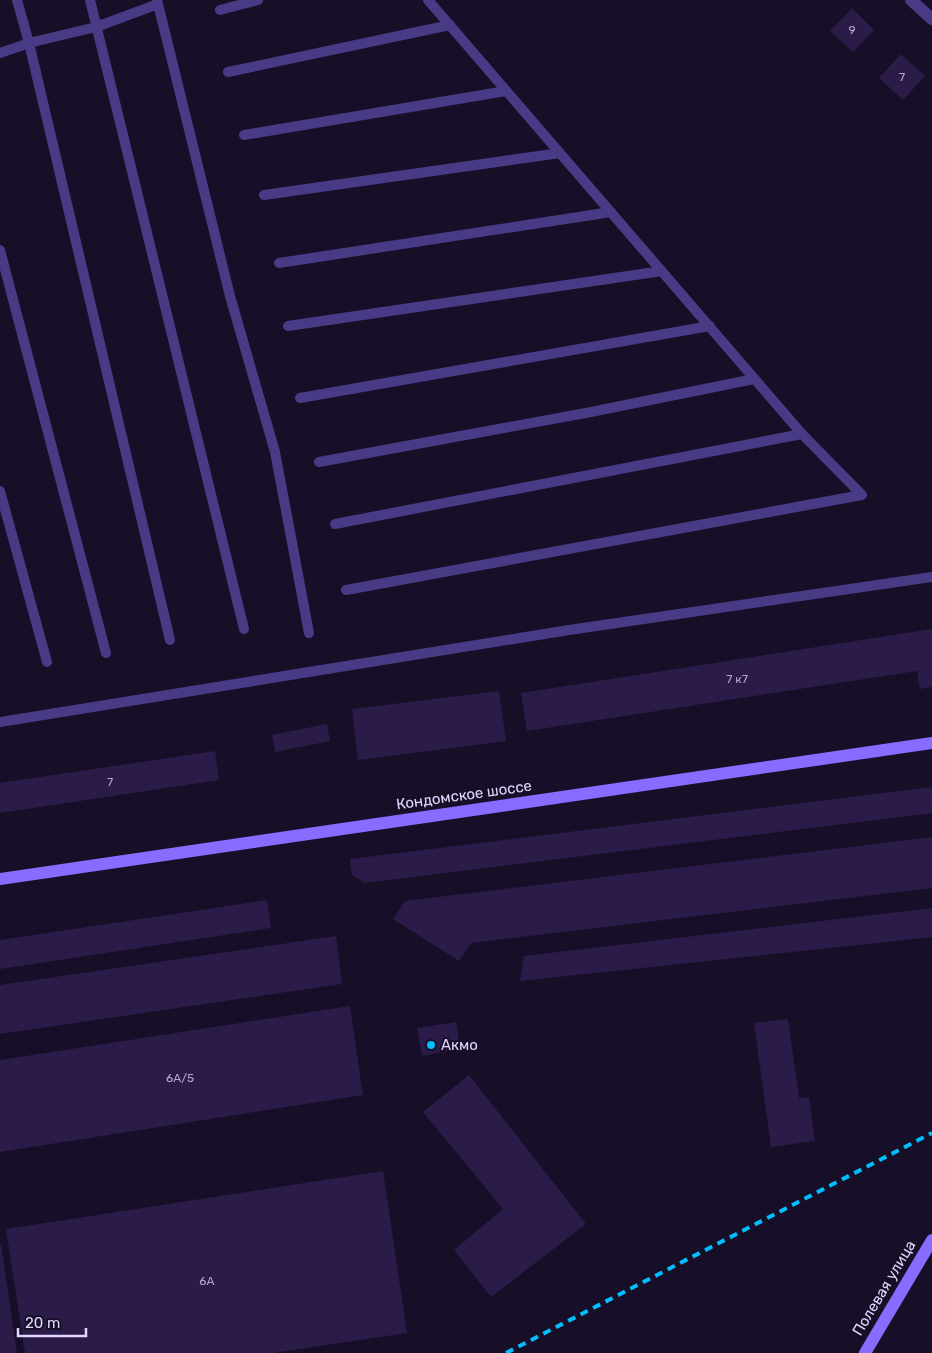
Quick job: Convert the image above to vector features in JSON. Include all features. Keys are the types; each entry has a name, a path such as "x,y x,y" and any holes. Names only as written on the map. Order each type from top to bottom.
{"street":[{"path":"911,0 932,19"},
{"name":"Кондомское шоссе","path":"0,879 932,743"},
{"name":"Полевая улица","path":"865,1353 932,1240"}],"lane":[{"path":"17,0 29,43 170,640"},
{"path":"90,0 244,629"},
{"path":"220,10 258,0"},
{"path":"346,590 862,495 802,434 428,0"},
{"path":"0,53 29,43 96,26 158,2 230,296 275,452 309,633"},
{"path":"228,72 450,25"},
{"path":"244,135 506,91"},
{"path":"264,195 560,153"},
{"path":"279,263 611,212"},
{"path":"0,250 106,653"},
{"path":"288,326 662,271"},
{"path":"300,398 710,326"},
{"path":"319,462 591,412 754,379"},
{"path":"335,524 802,434"},
{"path":"0,491 47,662"},
{"path":"0,722 569,630 932,578"}],"building":[{"path":"852,8 874,30 853,52 830,31"},
{"path":"901,54 925,76 903,100 879,78"},
{"path":"932,629 932,687 920,689 917,671 527,731 521,693"},
{"path":"499,691 506,741 358,760 352,709"},
{"path":"327,724 330,741 275,752 272,735"},
{"path":"215,751 219,780 0,813 0,783"},
{"path":"932,787 932,813 365,883 352,875 350,859"},
{"path":"932,837 932,888 471,943 459,961 393,919 405,901"},
{"path":"267,900 271,928 0,969 0,940"},
{"path":"932,908 932,937 520,981 524,956"},
{"path":"336,936 342,984 0,1034 0,985"},
{"path":"350,1006 363,1095 0,1152 0,1060"},
{"path":"788,1019 799,1098 809,1097 815,1141 771,1147 754,1023"},
{"path":"456,1022 460,1048 422,1056 417,1028"},
{"path":"469,1075 586,1224 491,1297 454,1250 503,1209 423,1112"},
{"path":"383,1171 407,1333 273,1353 25,1353 6,1229"},
{"path":"1,1244 17,1353 0,1353"}],"railway":[{"path":"506,1353 932,1133"}],"place":[{"name":"Акмо","path":"431,1045"}]}
